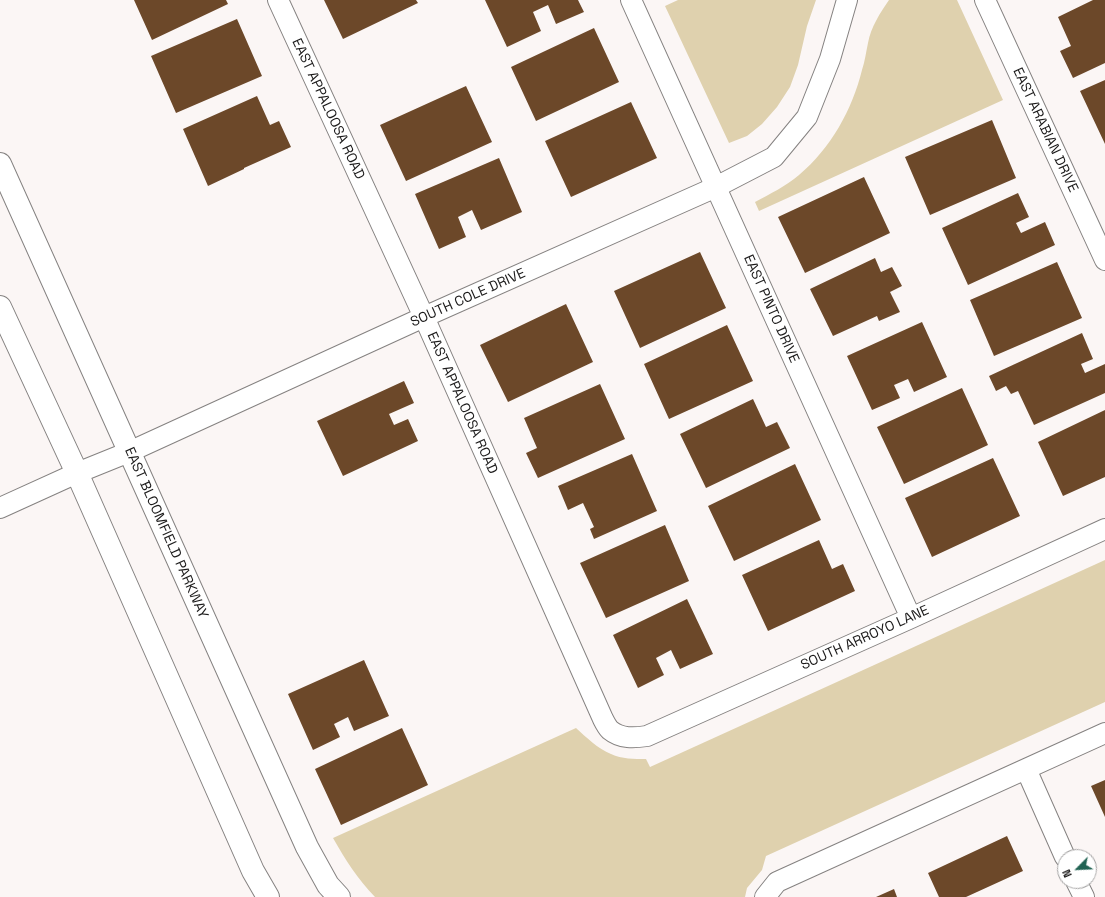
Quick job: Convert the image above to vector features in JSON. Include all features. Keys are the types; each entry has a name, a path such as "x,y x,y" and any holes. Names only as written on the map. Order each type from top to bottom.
{"street":[{"name":"EAST APPALOOSA ROAD","path":"278,0 424,317 603,719 610,730 622,736"},
{"name":"EAST PINTO DRIVE","path":"631,0 911,618"},
{"name":"SOUTH COLE DRIVE","path":"0,508 77,473 129,452 424,317 716,187 774,157 807,117 830,59 847,0"},
{"name":"EAST ARABIAN DRIVE","path":"986,0 1105,260"},
{"name":"EAST BLOOMFIELD PARKWAY","path":"0,164 307,847 328,884 339,897"},
{"path":"0,307 77,473 253,871 268,897"},
{"name":"SOUTH ARROYO LANE","path":"622,736 632,738 647,736 911,618 1105,528"},
{"path":"765,897 777,882 1105,733"},
{"path":"1026,769 1062,849"}],"shaded area":[{"path":"678,0 816,0 807,26 798,65 790,87 777,107 762,124 747,136 729,143 665,6"},
{"path":"889,0 957,0 1003,100 759,211 755,202 799,175 821,153 839,127 858,85 871,31"},
{"path":"1105,560 1105,702 766,856 762,870 747,888 745,897 375,897 352,869 333,838 576,728 606,752 624,758 646,759 650,767"}],"building":[{"path":"134,0 226,0 228,4 152,40"},
{"path":"324,0 416,0 418,3 343,39"},
{"path":"485,0 578,0 584,12 556,24 548,5 533,12 541,31 507,47"},
{"path":"1093,0 1105,0 1105,63 1073,78 1060,51 1071,46 1058,17"},
{"path":"237,19 262,76 176,113 151,56"},
{"path":"594,28 619,82 536,121 511,67"},
{"path":"1105,80 1105,144 1080,91"},
{"path":"466,86 492,142 406,181 380,125"},
{"path":"257,96 270,125 279,121 291,147 208,186 183,129"},
{"path":"631,102 657,158 571,197 545,141"},
{"path":"992,120 1016,178 930,215 905,157"},
{"path":"499,158 522,212 481,230 472,210 458,217 466,237 439,249 415,194"},
{"path":"864,177 890,233 805,273 778,217"},
{"path":"1018,193 1029,217 1016,223 1021,233 1045,222 1055,245 968,285 942,228"},
{"path":"700,252 726,308 640,348 614,291"},
{"path":"875,258 881,272 892,267 902,286 890,292 900,312 879,321 877,316 833,336 810,289"},
{"path":"1057,262 1082,318 994,356 970,300"},
{"path":"566,304 593,362 508,402 480,345"},
{"path":"922,322 947,377 914,392 908,379 894,385 900,398 872,410 847,356"},
{"path":"727,325 753,381 669,419 644,364"},
{"path":"1082,333 1093,359 1081,364 1085,373 1105,364 1105,393 1034,425 1018,391 1011,394 1006,386 996,391 989,376"},
{"path":"404,381 414,403 389,414 394,425 408,419 418,441 343,476 317,421"},
{"path":"600,384 625,439 538,478 526,453 537,448 524,418"},
{"path":"962,388 988,445 904,484 877,427"},
{"path":"753,399 766,427 777,422 790,448 706,488 680,434"},
{"path":"1105,410 1105,477 1063,496 1038,442"},
{"path":"632,454 657,511 594,539 590,529 594,527 583,503 568,510 558,486"},
{"path":"993,458 1020,516 932,557 905,498"},
{"path":"795,464 821,520 734,561 708,506"},
{"path":"665,525 689,581 606,618 580,563"},
{"path":"819,540 832,569 843,564 855,591 768,631 742,575"},
{"path":"687,599 713,654 680,669 671,650 656,658 664,675 638,688 613,635"},
{"path":"364,660 389,716 354,731 348,717 334,724 340,737 313,750 288,694"},
{"path":"402,728 428,785 341,825 315,769"},
{"path":"1105,780 1105,817 1091,786"},
{"path":"1007,836 1023,871 966,897 939,897 928,873"},
{"path":"894,889 897,897 876,897"}]}
